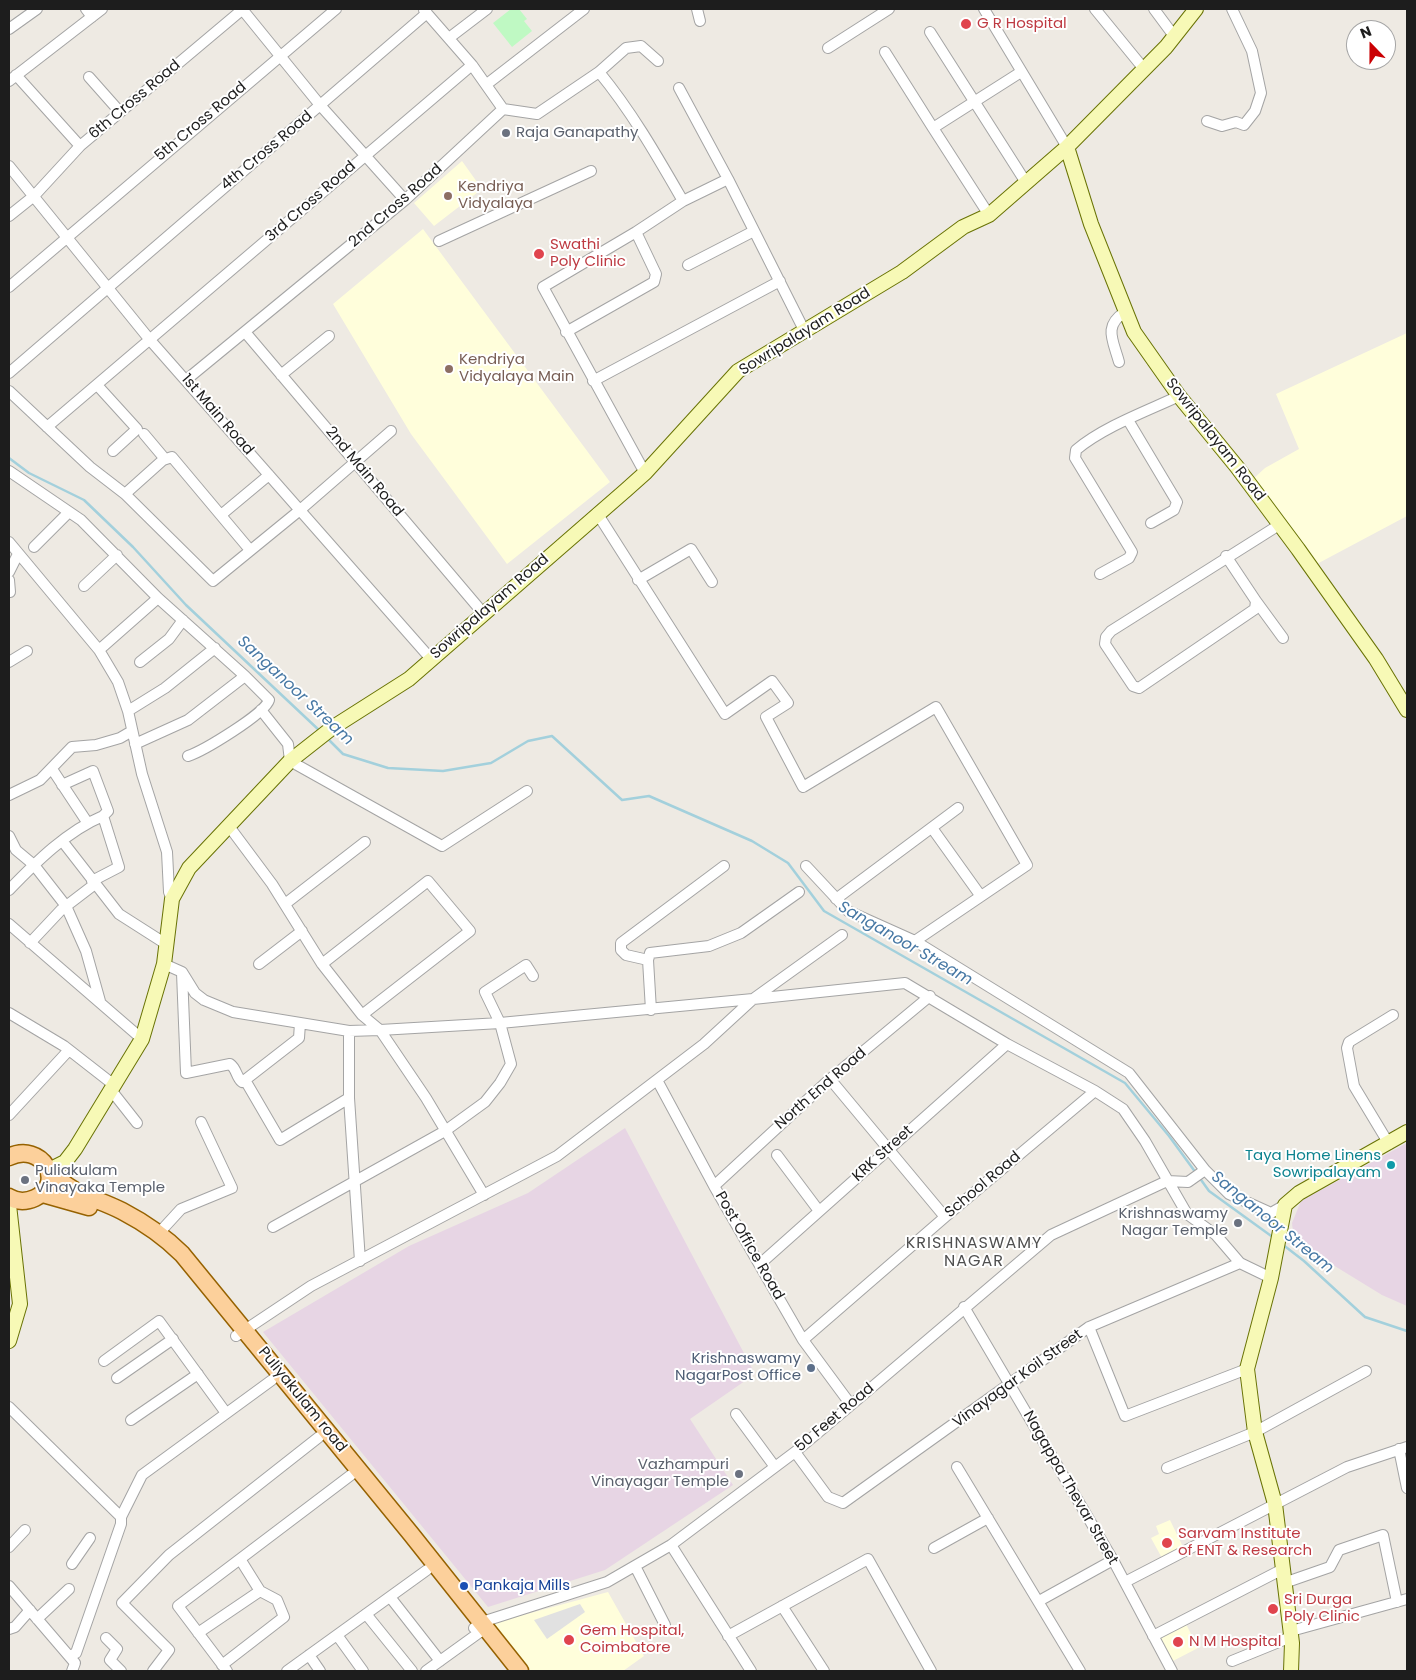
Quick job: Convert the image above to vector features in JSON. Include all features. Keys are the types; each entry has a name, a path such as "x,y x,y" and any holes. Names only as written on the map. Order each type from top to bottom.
{"main road":[{"name":"Puliyakulam road","path":"11,1153 23,1152 36,1156 69,1188 122,1211 159,1233 182,1254 272,1380 427,1570 520,1671"},
{"path":"9,1197 21,1201 43,1194 48,1183 49,1170"},
{"name":"Puliyakulam road","path":"43,1194 89,1206 122,1220 154,1240 171,1256 240,1333 480,1628 507,1671"}],"street":[{"path":"9,29 37,9"},
{"path":"80,146 12,78 89,13 102,9"},
{"path":"242,9 320,105 405,200"},
{"name":"6th Cross Road","path":"9,216 34,196 80,146 242,9"},
{"name":"5th Cross Road","path":"9,287 336,9"},
{"path":"449,38 488,9"},
{"path":"487,84 584,9"},
{"path":"697,9 700,21"},
{"path":"828,48 889,9"},
{"path":"1095,9 1144,69"},
{"path":"1154,9 1174,36"},
{"name":"Sowripalayam Road","path":"49,1170 65,1162 76,1149 142,1039 164,964 172,898 189,868 290,761 332,728 408,679 645,473 738,372 902,272 963,227 988,216 1025,181 1067,147 1144,69 1196,9"},
{"path":"1207,121 1222,126 1236,122 1244,125 1255,110 1261,93 1252,51 1232,9"},
{"path":"425,11 487,84 503,110 537,114 599,72 626,48 641,46 658,61"},
{"name":"4th Cross Road","path":"9,373 320,105 425,11"},
{"path":"989,11 1021,72 1067,147"},
{"path":"930,32 1025,181"},
{"path":"885,52 988,216"},
{"name":"3rd Cross Road","path":"47,427 472,65"},
{"path":"599,72 617,94 649,141 683,201"},
{"path":"933,128 1021,72"},
{"path":"89,77 120,112"},
{"path":"679,88 728,179 805,332"},
{"name":"2nd Cross Road","path":"186,380 405,200 503,110"},
{"name":"Sowripalayam Road","path":"1067,147 1091,224 1134,332 1179,396 1237,467 1376,659 1407,710"},
{"name":"1st Main Road","path":"9,166 150,340 431,659"},
{"path":"439,241 591,170"},
{"path":"645,473 592,381 542,287 636,232 683,201 728,179"},
{"path":"688,265 754,231"},
{"path":"566,332 654,282 656,274 636,232"},
{"path":"592,381 780,281"},
{"path":"1119,362 1110,330 1114,319 1125,312"},
{"name":"2nd Main Road","path":"245,332 483,613"},
{"path":"281,375 330,336"},
{"path":"97,384 137,429 113,451"},
{"path":"9,391 90,467 125,494 212,581 300,510 391,431"},
{"path":"1100,574 1129,558 1132,552 1076,458 1076,450 1128,420 1179,396"},
{"path":"1128,420 1177,502 1174,510 1151,523"},
{"path":"144,434 165,459"},
{"path":"125,494 165,459 172,457 250,550"},
{"path":"9,471 69,512 117,555 158,598 246,676 269,700 268,704 261,710 214,744 188,756"},
{"path":"221,515 270,475"},
{"path":"34,548 69,512"},
{"path":"598,513 638,580 725,714 772,681 788,703 766,717 803,787 936,707 1027,864 915,941"},
{"path":"1256,602 1255,608 1248,615 1139,688 1132,686 1106,644 1106,637 1111,631 1226,556 1279,525"},
{"path":"9,542 99,650 118,682 128,711 135,744 167,852 169,892 172,898"},
{"path":"638,580 691,550 712,582"},
{"path":"9,572 18,554"},
{"path":"84,586 117,555"},
{"path":"1226,556 1282,638"},
{"path":"9,580 10,592"},
{"path":"99,650 158,598"},
{"path":"140,662 169,639 183,620"},
{"path":"128,711 165,688 215,648"},
{"path":"9,662 27,651"},
{"path":"135,744 188,720 246,676"},
{"path":"261,710 288,744 290,761 442,846 527,791"},
{"path":"9,795 40,780 72,747 120,738 132,731"},
{"path":"52,768 87,822"},
{"path":"9,890 34,865 87,822 103,816 108,811 93,772 62,785"},
{"path":"836,899 958,808"},
{"path":"30,942 66,906 94,883 119,867 103,816"},
{"path":"228,825 285,904 322,964 362,1015 380,1030 484,1195"},
{"path":"932,828 980,895"},
{"path":"9,836 16,850 34,865 66,906 86,950 100,1001"},
{"path":"63,842 119,914 166,944"},
{"path":"285,904 365,842"},
{"path":"648,960 626,955 620,950 621,943 724,866"},
{"path":"806,866 848,911 915,941 1129,1073 1205,1170 1229,1194 1271,1213 1285,1205 1298,1192 1389,1144 1407,1132"},
{"path":"322,964 428,881 470,931 362,1015"},
{"path":"651,1010 648,960 650,953 709,946 741,933 799,892"},
{"path":"9,924 142,1039"},
{"path":"259,964 302,931"},
{"path":"240,1333 311,1286 557,1156 704,1044 753,1000 842,935"},
{"path":"164,964 182,972 195,993 212,1005 233,1012 349,1031 500,1023 651,1010 905,983 930,996 1007,1044 1095,1091 1123,1109 1145,1141 1187,1214 1216,1235 1240,1263 1271,1278"},
{"path":"273,1227 356,1178 445,1131 485,1102 500,1084 511,1064 500,1023 485,992 526,965 533,976"},
{"path":"182,972 186,1073 230,1064 235,1067 239,1080 242,1082 299,1038 300,1023"},
{"name":"North End Road","path":"714,1186 830,1079 930,996"},
{"path":"9,1013 69,1050 113,1087 137,1123"},
{"path":"1389,1144 1354,1086 1347,1048 1349,1042 1393,1015"},
{"path":"349,1031 349,1098 356,1178 360,1261"},
{"name":"KRK Street","path":"760,1264 1007,1044"},
{"path":"9,1115 69,1050"},
{"path":"830,1079 887,1150 945,1217"},
{"path":"245,1080 280,1140 349,1098"},
{"name":"Post Office Road","path":"657,1080 714,1186 803,1340 851,1406"},
{"name":"School Road","path":"803,1340 1095,1091"},
{"path":"159,1233 181,1209 232,1188 201,1122"},
{"path":"777,1155 818,1211"},
{"path":"1167,1181 1188,1182 1205,1170"},
{"name":"50 Feet Road","path":"426,1671 440,1662 480,1628 608,1582 671,1545 795,1452 1051,1235 1167,1181"},
{"path":"9,1205 20,1304 9,1341"},
{"path":"1285,1205 1271,1278 1247,1369 1255,1432 1275,1504 1291,1634 1291,1671"},
{"name":"Vinayagar Koil Street","path":"795,1452 828,1497 843,1503 1089,1327 1240,1263"},
{"name":"Nagappa Thevar Street","path":"964,1307 1113,1560 1172,1671"},
{"path":"104,1361 160,1321 226,1413"},
{"path":"1089,1327 1125,1416 1247,1369"},
{"path":"116,1378 172,1339"},
{"path":"1167,1468 1255,1432 1366,1371"},
{"path":"131,1420 198,1374"},
{"path":"70,1656 76,1653 121,1524 121,1517 142,1475 272,1380"},
{"path":"9,1407 121,1517"},
{"path":"736,1414 775,1467"},
{"path":"153,1671 169,1650 122,1603 169,1555 319,1437"},
{"path":"1125,1582 1347,1467 1403,1448 1407,1488"},
{"path":"957,1467 1080,1671"},
{"path":"240,1559 260,1591 277,1600 284,1618 225,1668 178,1606 240,1559 351,1476"},
{"path":"934,1548 988,1518"},
{"path":"9,1547 25,1530"},
{"path":"1153,1636 1284,1576 1330,1567 1339,1550 1383,1535 1402,1601 1291,1634 1232,1661"},
{"path":"72,1564 90,1538"},
{"path":"671,1545 751,1671"},
{"path":"728,1636 868,1559 931,1671"},
{"path":"1039,1601 1113,1560"},
{"path":"635,1566 665,1625"},
{"path":"287,1671 427,1570"},
{"path":"10,1588 76,1663 72,1671"},
{"path":"38,1618 69,1589"},
{"path":"198,1633 260,1591"},
{"path":"390,1597 440,1662"},
{"path":"782,1606 824,1671"},
{"path":"9,1629 15,1627 30,1610"},
{"path":"366,1614 412,1671"},
{"path":"337,1635 363,1671"},
{"path":"106,1638 117,1649 110,1660 121,1671"},
{"path":"309,1655 320,1671"}],"shaded area":[{"name":"Kendriya Vidyalaya","path":"462,161 482,189 434,226 414,203"},
{"name":"Kendriya Vidyalaya Main","path":"423,229 610,482 507,564 411,434 333,304"},
{"path":"1407,333 1407,516 1315,565 1252,480 1265,468 1299,449 1276,394"},
{"path":"625,1128 755,1374 690,1419 733,1485 605,1570 488,1607 263,1332 409,1246 528,1193"},
{"path":"1407,1143 1407,1306 1382,1295 1294,1241 1292,1223 1301,1201"},
{"name":"Sarvam Institute of ENT & Research","path":"1170,1520 1183,1547 1162,1558 1151,1538 1159,1534 1156,1526"},
{"name":"Gem Hospital, Coimbatore","path":"608,1592 644,1656 623,1671 527,1671 490,1624"},
{"path":"580,1604 585,1612 547,1639 534,1620"},
{"name":"N M Hospital","path":"1185,1622 1198,1648 1171,1662 1158,1636"}],"green space":[{"path":"511,9 519,9 527,19 524,21 532,31 512,47 493,23"}],"waterway":[{"name":"Sanganoor Stream","path":"9,458 29,473 84,500 133,547 186,605 321,732"},
{"name":"Sanganoor Stream","path":"327,738 343,754 388,768 443,771 491,763 528,741 552,736 622,800 649,796 752,841 788,863 824,911 1125,1083 1169,1136 1196,1173"},
{"name":"Sanganoor Stream","path":"1199,1177 1209,1191 1274,1238"},
{"name":"Sanganoor Stream","path":"1282,1244 1304,1261 1365,1317 1407,1331"}],"place":[{"name":"G R Hospital","path":"966,24"},
{"name":"Raja Ganapathy","path":"506,133"},
{"name":"Kendriya Vidyalaya","path":"448,196"},
{"name":"Swathi Poly Clinic","path":"539,254"},
{"name":"Kendriya Vidyalaya Main","path":"449,369"},
{"name":"Taya Home Linens Sowripalayam","path":"1391,1165"},
{"name":"Puliakulam Vinayaka Temple","path":"25,1180"},
{"name":"Krishnaswamy Nagar Temple","path":"1238,1223"},
{"name":"Krishnaswamy NagarPost Office","path":"811,1368"},
{"name":"Vazhampuri Vinayagar Temple","path":"739,1474"},
{"name":"Sarvam Institute of ENT & Research","path":"1167,1543"},
{"name":"Pankaja Mills","path":"464,1586"},
{"name":"Sri Durga Poly Clinic","path":"1273,1609"},
{"name":"Gem Hospital, Coimbatore","path":"569,1640"},
{"name":"N M Hospital","path":"1178,1642"}],"district":[{"name":"KRISHNASWAMY NAGAR","path":"974,1253"}]}
